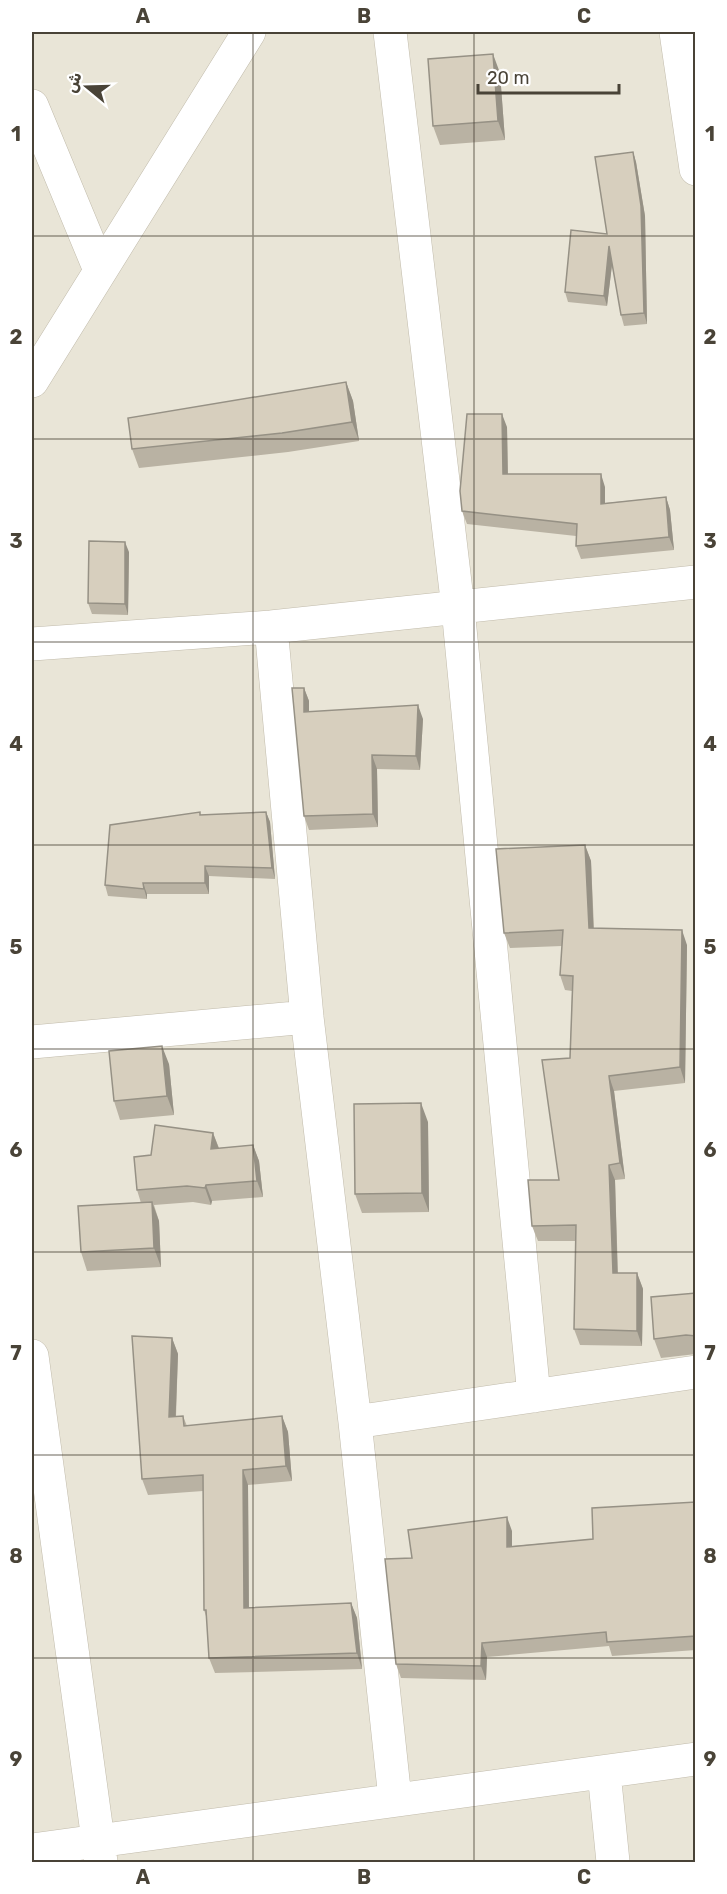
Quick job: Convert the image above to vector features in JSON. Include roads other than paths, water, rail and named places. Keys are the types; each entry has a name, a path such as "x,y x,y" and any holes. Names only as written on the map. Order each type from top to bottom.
{"street":[{"path":"32,381 249,32"},
{"path":"390,32 458,608 534,1396"},
{"path":"676,32 696,169"},
{"path":"32,106 100,270"},
{"path":"32,644 271,627 696,582"},
{"path":"271,627 307,1017 355,1422 395,1799"},
{"path":"32,1042 307,1017"},
{"path":"32,1356 39,1463 100,1851"},
{"path":"355,1422 696,1372"},
{"path":"32,1850 100,1851 395,1799 696,1759"},
{"path":"604,1772 613,1863"}]}
